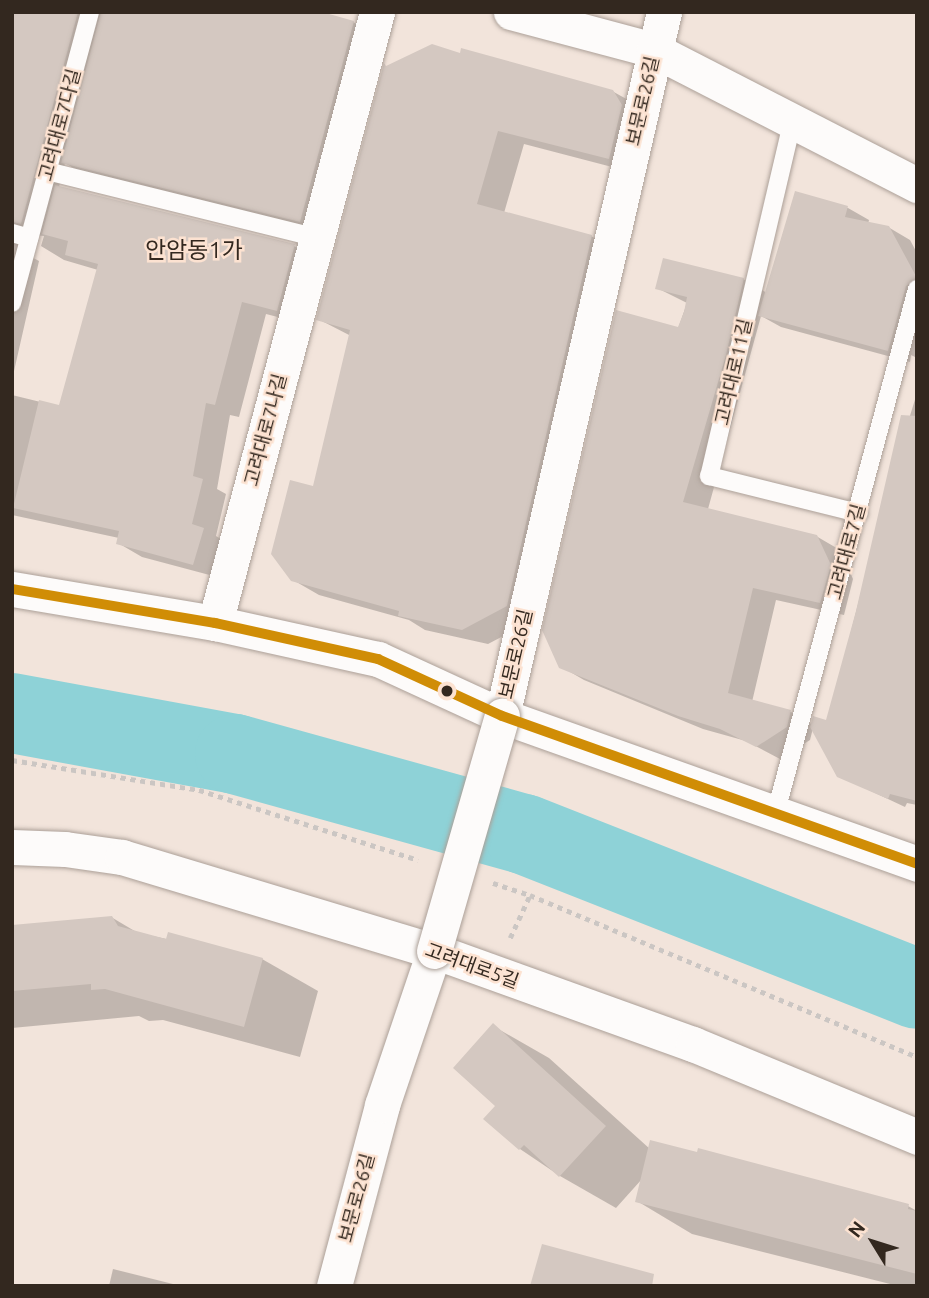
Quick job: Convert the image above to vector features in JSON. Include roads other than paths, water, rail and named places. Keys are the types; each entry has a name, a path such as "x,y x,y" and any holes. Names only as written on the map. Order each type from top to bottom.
{"street":[{"name":"고려대로7나길","path":"215,623 377,12"},
{"path":"511,12 654,50 917,185"},
{"name":"보문로26길","path":"334,1286 382,1105 434,951 502,716 664,12"},
{"path":"12,590 215,623 378,659 502,716 917,864"},
{"name":"고려대로5길","path":"12,847 65,849 122,857 434,951 693,1044 917,1137"}],"lane":[{"name":"고려대로7다길","path":"12,303 21,236 47,171 90,12"},
{"name":"고려대로11길","path":"793,119 709,476 858,513"},
{"path":"47,171 317,238"},
{"name":"고려대로7길","path":"775,815 917,289"}],"waterway":[{"path":"12,713 235,754 524,834 917,989"}],"district":[{"name":"안암동1가","path":"194,250"}]}
